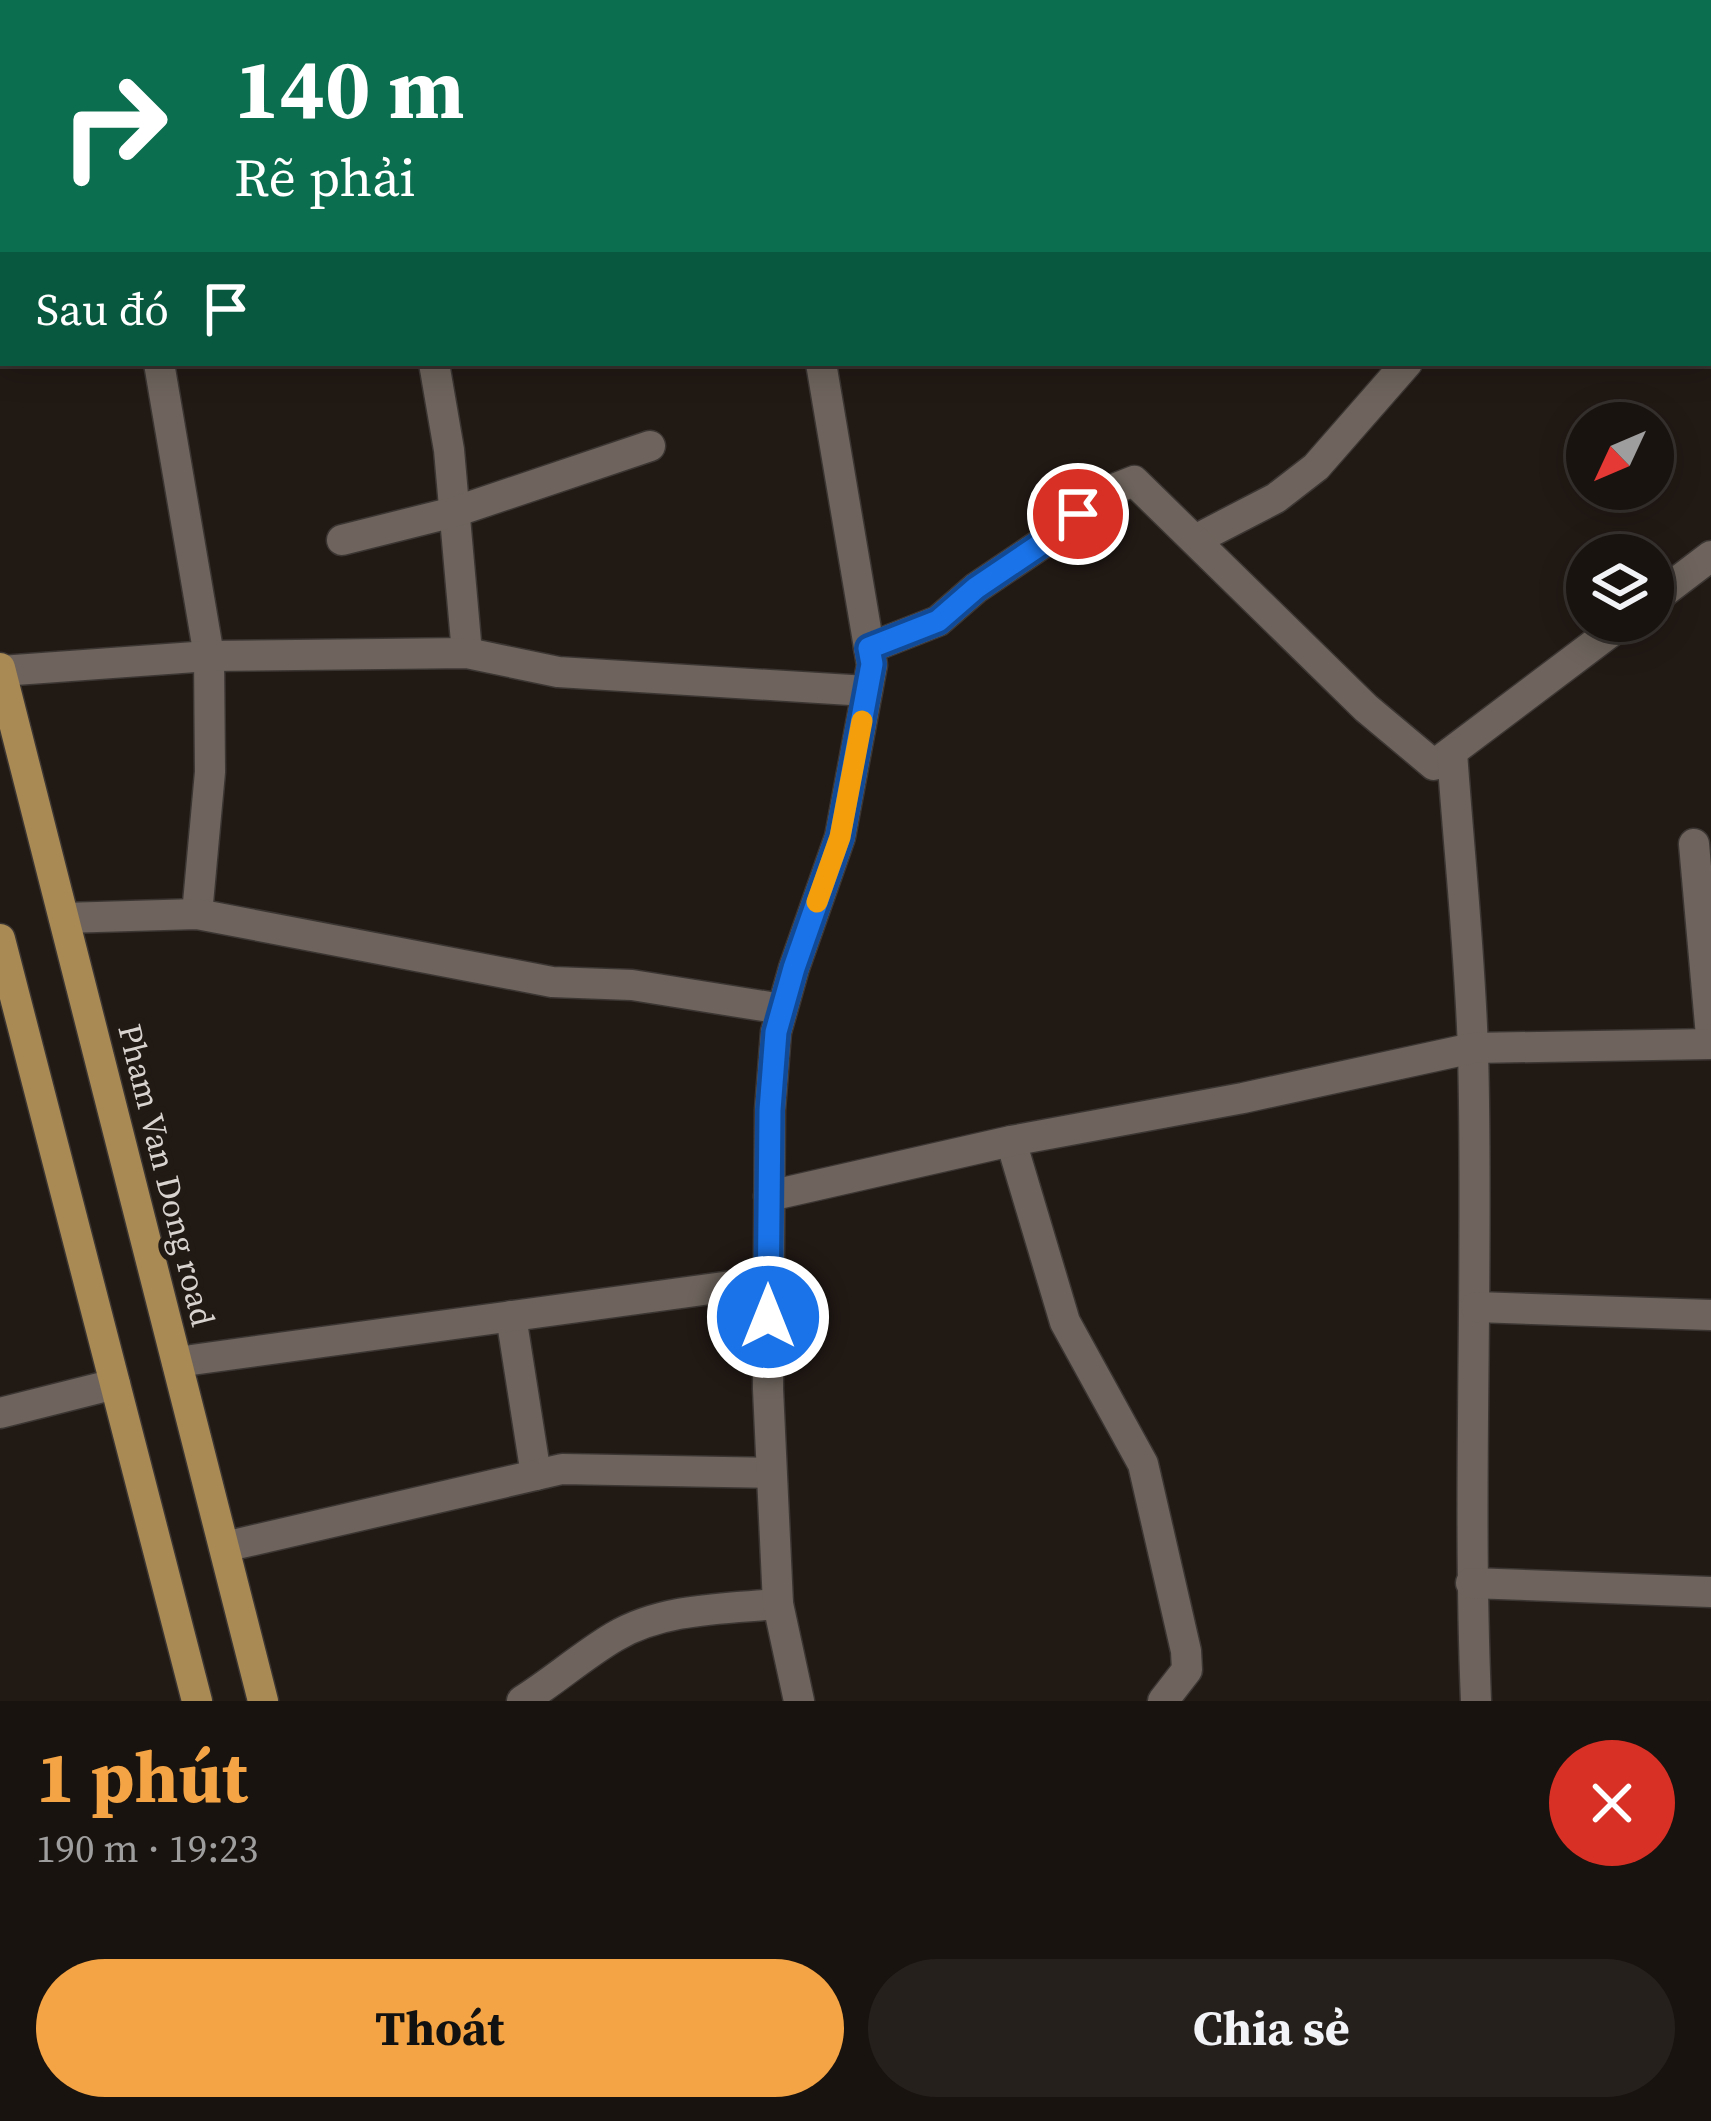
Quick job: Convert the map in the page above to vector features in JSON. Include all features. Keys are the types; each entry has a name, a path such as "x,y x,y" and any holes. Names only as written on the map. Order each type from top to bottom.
{"main road":[{"name":"Pham Van Dong road","path":"0,670 263,1701"},
{"path":"0,939 197,1701"}],"street":[{"path":"160,366 209,656 210,772 197,914"},
{"path":"434,366 448,450 467,653"},
{"path":"799,1701 778,1604 771,1473 770,1110 776,1032 840,837 872,664 822,366"},
{"path":"1195,540 1276,498 1316,467 1404,366"},
{"path":"342,540 454,512 650,446"},
{"path":"869,648 938,621 976,588 1059,532 1096,496 1134,481 1366,708 1434,765 1597,642"},
{"path":"1674,584 1711,556"},
{"path":"0,670 209,656 467,653 558,672 867,692"},
{"path":"1452,752 1473,1048 1476,1307 1471,1582 1476,1701"},
{"path":"769,1196 1011,1141 1243,1098 1473,1048 1711,1040 1705,840"},
{"path":"64,918 197,914 552,982 632,985 782,1009"},
{"path":"1011,1141 1065,1322 1143,1464 1186,1652 1187,1670 1163,1701"},
{"path":"177,1362 768,1281"},
{"path":"1476,1307 1711,1316"},
{"path":"511,1316 536,1475"},
{"path":"0,1413 115,1384"},
{"path":"224,1546 562,1469 771,1473"},
{"path":"1471,1582 1711,1592"},
{"path":"522,1701 615,1636 637,1626 669,1615 778,1604"}],"slow traffic":[{"path":"817,902 840,837 862,721"}],"route":[{"path":"768,1317 770,1110 776,1032 840,837 872,664 869,648 938,621 1078,514"}]}
